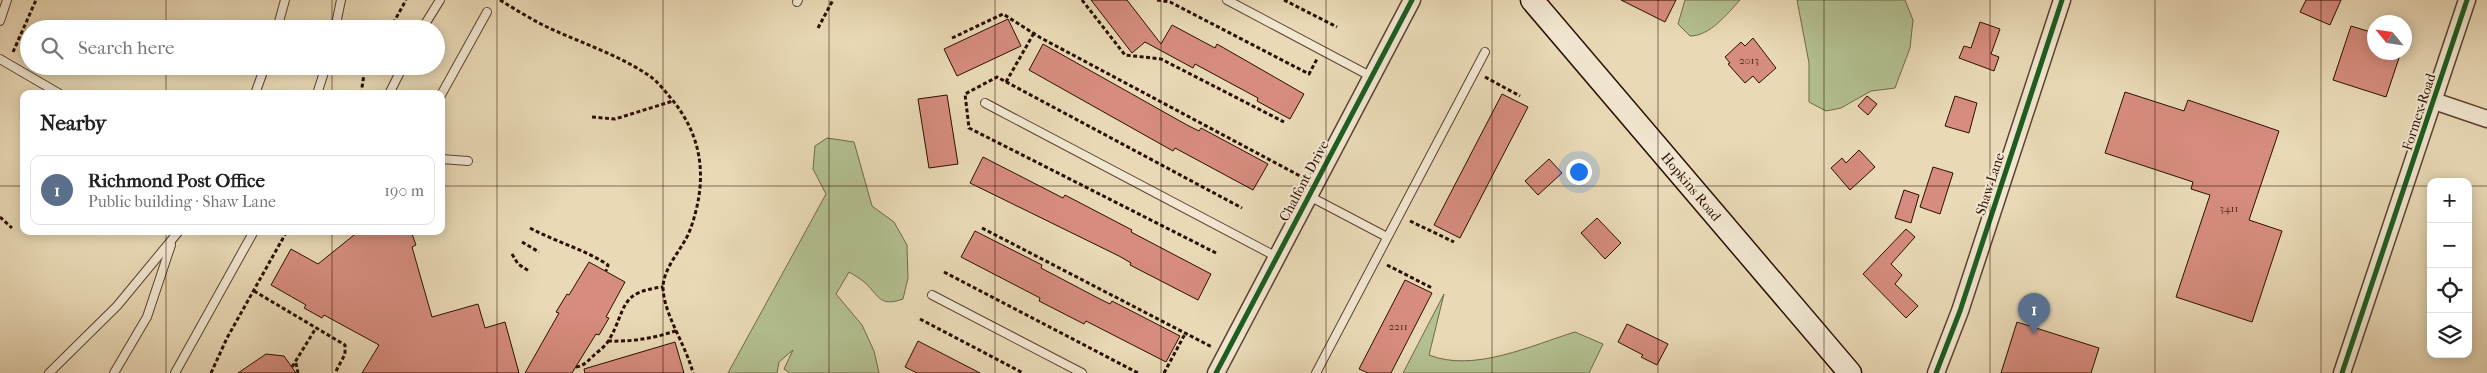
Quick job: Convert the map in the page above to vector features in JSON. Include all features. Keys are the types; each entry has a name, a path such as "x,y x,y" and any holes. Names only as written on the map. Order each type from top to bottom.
{"main road":[{"name":"Hopkins Road","path":"1532,0 1850,373"}],"street":[{"name":"Chalfont Drive","path":"1216,373 1412,0"},
{"name":"Shaw Lane","path":"1936,373 1960,311 2062,0"},
{"name":"Formex Road","path":"2342,373 2467,0"},
{"path":"2434,101 2487,118"}],"lane":[{"path":"0,21 7,0"},
{"path":"279,20 285,0"},
{"path":"337,20 341,0"},
{"path":"428,20 440,0"},
{"path":"1226,0 1372,77"},
{"path":"444,90 487,12"},
{"path":"1316,373 1485,52"},
{"path":"0,59 20,71"},
{"path":"27,75 53,90"},
{"path":"256,90 261,75"},
{"path":"318,90 323,75"},
{"path":"391,90 398,75"},
{"path":"985,103 1277,257"},
{"path":"445,159 468,162"},
{"path":"1309,196 1387,237"},
{"path":"49,373 118,306 176,235"},
{"path":"175,373 252,235"},
{"path":"114,373 147,317 174,239"},
{"path":"932,295 1082,373"}],"path":[{"path":"27,20 36,0"},
{"path":"395,20 406,0"},
{"path":"500,0 539,23 630,62 654,79 688,120 701,158 696,208 690,231 665,276 663,287 669,311 688,354 693,373"},
{"path":"818,28 833,0"},
{"path":"1082,0 1125,55 1161,59 1284,122"},
{"path":"1157,0 1170,2 1309,74 1318,59"},
{"path":"1284,0 1335,27"},
{"path":"952,38 1003,14 1034,33 1300,176"},
{"path":"1006,82 1034,33"},
{"path":"13,52 20,36"},
{"path":"362,90 364,75"},
{"path":"1482,76 1520,96"},
{"path":"592,117 615,118 673,101"},
{"path":"0,217 12,228"},
{"path":"1410,221 1452,242"},
{"path":"530,228 552,240 588,252 608,265 606,271"},
{"path":"982,228 1214,348"},
{"path":"211,373 227,338 286,235"},
{"path":"522,242 539,252"},
{"path":"512,254 518,264 529,270"},
{"path":"1387,265 1430,286"},
{"path":"945,273 1138,373"},
{"path":"576,367 582,366 608,341 619,315 631,298 639,292 663,287"},
{"path":"254,291 344,345 346,349 335,373"},
{"path":"921,320 1023,373"},
{"path":"292,367 316,328"},
{"path":"608,341 624,342 665,335 678,330"},
{"path":"1164,373 1185,334"},
{"path":"296,363 298,373"}],"green space":[{"path":"1685,0 1740,0 1724,18 1711,28 1697,35 1690,36 1678,24"},
{"path":"1797,0 1905,0 1913,20 1910,48 1895,88 1871,91 1841,108 1826,111 1809,102 1809,63"},
{"path":"827,138 854,142 872,206 894,222 907,245 908,278 903,299 884,301 863,281 849,272 836,294 862,325 874,351 879,373 790,373 784,369 793,350 779,362 777,373 728,373 826,194 813,169 815,146"},
{"path":"1444,294 1429,355 1446,360 1484,359 1522,350 1575,332 1603,344 1589,373 1403,373"}],"building":[{"path":"1091,0 1127,0 1161,44 1172,25 1215,48 1217,44 1304,94 1290,119 1257,101 1258,98 1195,64 1193,68 1145,42 1132,53"},
{"path":"1621,0 1676,0 1665,22"},
{"path":"2306,0 2341,0 2330,25 2300,12"},
{"path":"1008,19 1021,46 957,76 944,49"},
{"path":"1980,22 2000,29 1991,54 1999,57 1994,71 1959,58 1964,46 1971,48"},
{"path":"2351,26 2367,31 2367,60 2398,60 2386,97 2333,80"},
{"path":"1753,38 1776,68 1759,83 1753,76 1745,83 1728,64 1730,63 1725,57 1741,42 1745,46"},
{"path":"1043,44 1187,125 1199,131 1201,128 1268,164 1253,190 1175,148 1173,151 1029,70"},
{"path":"2125,92 2184,111 2188,100 2279,131 2249,220 2282,231 2252,322 2176,297 2210,195 2191,189 2193,182 2105,153"},
{"path":"1502,94 1528,107 1460,238 1434,225"},
{"path":"947,95 958,164 929,168 918,99"},
{"path":"1867,96 1877,104 1868,115 1858,106"},
{"path":"1955,96 1977,103 1969,133 1945,126"},
{"path":"1859,150 1875,167 1850,190 1831,168 1842,158 1846,163"},
{"path":"983,157 1063,198 1065,195 1211,274 1198,300 1130,265 1131,263 1119,256 970,183"},
{"path":"1549,159 1562,173 1538,195 1525,181"},
{"path":"1933,167 1953,173 1940,214 1920,207"},
{"path":"1904,190 1919,195 1911,223 1895,218"},
{"path":"1597,218 1621,243 1605,259 1581,233"},
{"path":"1906,229 1915,237 1891,264 1902,275 1895,284 1918,306 1906,318 1863,274"},
{"path":"975,231 1042,265 1041,268 1098,298 1110,304 1112,301 1180,336 1166,362 1086,321 1084,324 1039,301 1040,298 961,257"},
{"path":"354,235 412,235 416,245 412,247 432,317 478,304 485,328 505,322 519,373 362,373 379,345 324,315 322,318 304,308 306,305 271,285 291,249 318,264"},
{"path":"589,262 625,282 606,317 609,318 599,335 596,334 572,373 525,373 559,313 556,312"},
{"path":"1405,280 1432,293 1391,373 1368,373 1359,369"},
{"path":"2017,322 2099,348 2091,373 2001,373"},
{"path":"1627,324 1668,344 1657,365 1641,357 1643,355 1618,342"},
{"path":"918,341 980,373 917,373 905,367"},
{"path":"675,342 684,373 585,373 584,369"},
{"path":"266,354 284,356 296,373 238,373"}],"cycle path":[{"path":"1216,373 1412,0"},
{"path":"1936,373 1960,311 2062,0"},
{"path":"2342,373 2467,0"}],"place":[{"name":"Richmond Post Office","path":"2034,334"}]}
